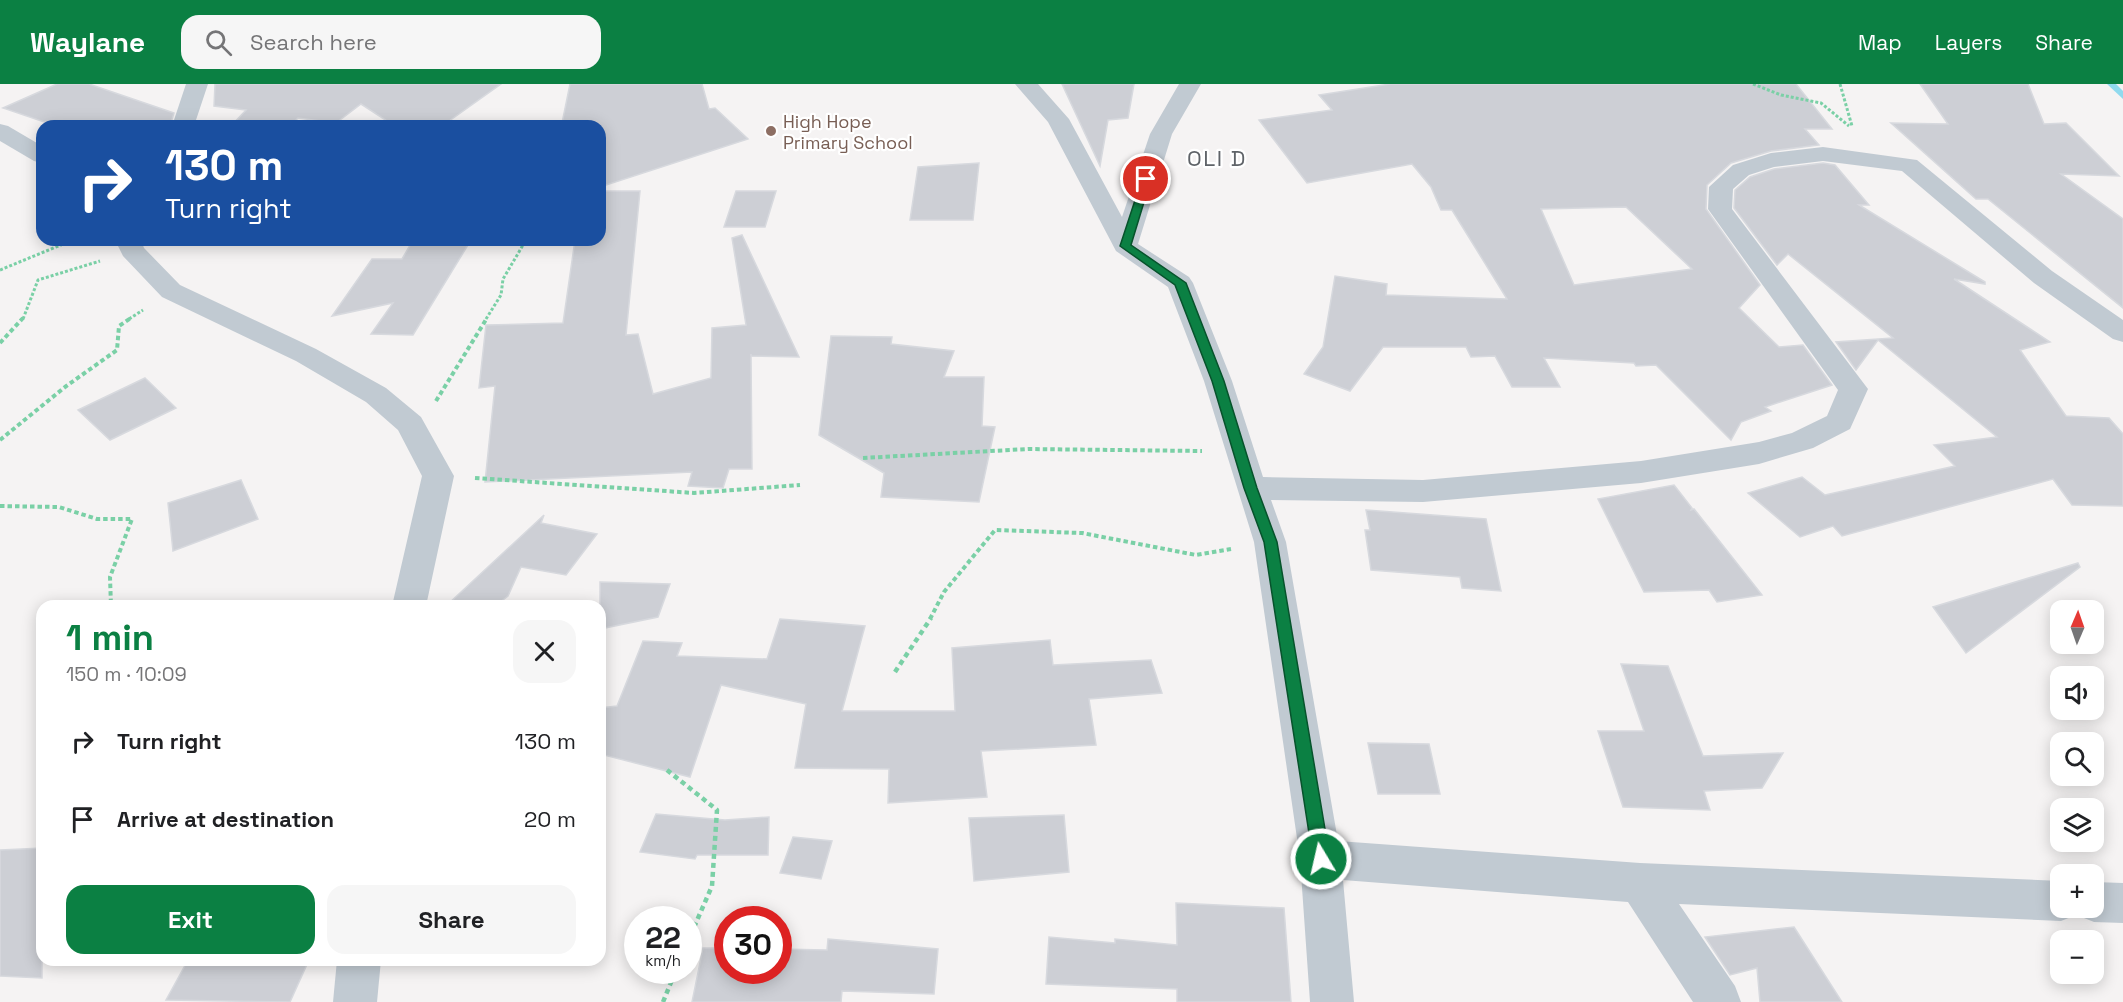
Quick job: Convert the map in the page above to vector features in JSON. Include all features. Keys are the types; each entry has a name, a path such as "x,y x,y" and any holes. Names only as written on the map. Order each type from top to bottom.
{"street":[{"path":"185,120 197,84"},
{"path":"1026,84 1058,120 1125,246 1180,283 1218,381 1270,542 1321,859 1332,1002"},
{"path":"1125,246 1161,134 1190,84"},
{"path":"0,131 36,152"},
{"path":"1251,488 1423,491 1641,472 1759,453 1802,441 1839,422 1853,389 1720,209 1720,187 1741,170 1771,160 1823,154 1909,165 2043,277 2123,333"},
{"path":"134,246 171,291 306,355 375,395 410,424 438,476 411,600"},
{"path":"1321,859 1640,883 2050,901"},
{"path":"1640,883 1719,1002"},
{"path":"2104,902 2123,903"},
{"path":"355,1002 358,966"}],"path":[{"path":"1753,84 1781,95 1821,103 1835,112 1854,130 1840,84"},
{"path":"0,270 58,246"},
{"path":"0,343 22,321 38,280 127,246"},
{"path":"410,424 434,404 477,338 501,295 503,279 522,246"},
{"path":"0,440 65,387 117,350 119,326 171,291"},
{"path":"863,458 1028,449 1165,449 1242,453"},
{"path":"438,476 694,493 800,485"},
{"path":"0,506 58,507 97,519 132,519 110,577 111,600"},
{"path":"895,672 930,620 944,592 995,530 1082,533 1196,555 1270,542"},
{"path":"667,770 717,810 712,886 702,909"},
{"path":"663,1002 670,984"}],"building":[{"path":"57,84 89,84 174,113 172,120 38,120 3,108"},
{"path":"215,84 501,84 450,120 385,120 361,104 340,120 298,118 296,120 237,120 246,110 214,106"},
{"path":"570,84 702,84 709,109 715,108 748,139 606,185 606,120 563,120"},
{"path":"1062,84 1134,84 1128,118 1108,120 1100,166"},
{"path":"1390,84 1796,84 1832,129 1805,129 1819,145 1771,151 1731,163 1707,185 1706,209 1760,285 1739,308 1779,347 1803,345 1832,385 1765,407 1771,411 1741,422 1731,440 1656,365 1636,366 1634,363 1544,358 1560,387 1512,387 1495,356 1471,357 1466,347 1383,347 1350,391 1304,374 1323,347 1335,276 1387,284 1386,295 1507,299 1452,210 1441,210 1431,187 1412,164 1307,183 1259,120 1332,110 1319,95","holes":["1626,207 1692,269 1574,285 1541,209"]},
{"path":"1920,84 2028,84 2044,124 2066,123 2119,176 2061,174 2123,219 2123,308 1988,199 1976,199 1891,123 1948,124"},
{"path":"979,163 973,220 910,220 918,167"},
{"path":"1823,163 1835,165 1869,205 1859,205 1985,282 1985,284 1954,279 2050,342 2020,350 2066,416 2109,418 2123,434 2123,506 2072,505 2053,479 1842,536 1833,526 1800,537 1748,493 1802,477 1825,495 1955,466 1934,445 1997,437 1878,340 1856,370 1836,342 1893,338 1788,254 1777,265 1734,208 1735,190 1750,177 1774,169"},
{"path":"606,191 640,191 626,335 638,334 653,394 711,378 712,328 746,325 732,238 742,235 799,357 751,356 752,469 729,469 723,488 688,486 692,472 485,482 495,386 479,388 486,325 563,323 574,246 606,246"},
{"path":"736,191 776,191 765,227 724,227"},
{"path":"410,246 467,246 413,335 371,334 393,303 332,316 372,259 402,259"},
{"path":"831,336 892,337 891,344 954,351 944,377 984,377 982,426 995,427 979,502 881,497 884,473 819,435"},
{"path":"145,378 176,408 110,440 78,410"},
{"path":"241,480 258,519 173,551 168,503"},
{"path":"1674,485 1692,508 1691,510 1694,509 1762,595 1717,602 1709,590 1644,592 1598,499"},
{"path":"1366,510 1486,519 1501,591 1462,588 1460,577 1371,570 1365,530 1370,530"},
{"path":"544,515 541,523 597,534 566,575 521,567 508,596 503,600 452,600"},
{"path":"2078,563 2080,567 1966,653 1933,607"},
{"path":"600,582 670,584 658,617 606,628 606,600 600,600"},
{"path":"780,619 865,626 842,711 955,711 952,648 1050,640 1053,665 1151,660 1162,693 1089,699 1096,745 981,751 987,797 888,803 889,769 795,768 806,704 721,685 690,777 606,756 606,707 617,706 643,641 682,643 677,656 767,659"},
{"path":"1621,664 1668,666 1703,756 1783,753 1762,788 1704,791 1710,810 1623,807 1598,731 1644,731"},
{"path":"1368,743 1429,744 1440,794 1378,794"},
{"path":"656,814 725,820 769,817 768,855 697,855 695,859 640,852"},
{"path":"1064,815 1069,872 974,881 969,818"},
{"path":"793,837 832,841 821,879 780,873"},
{"path":"36,848 36,966 42,966 42,978 0,976 0,850"},
{"path":"1176,903 1284,908 1291,1002 1177,1002 1177,989 1046,984 1049,937 1115,943 1115,939 1177,945"},
{"path":"1794,927 1842,1002 1760,1002 1757,968 1730,975 1705,937"},
{"path":"828,939 938,949 934,994 842,991 841,1002 692,1002 696,984 702,984 703,948 714,948 714,984 792,984 792,949 827,950"},
{"path":"185,966 306,966 290,1002 166,1000"}],"waterway":[{"path":"2111,84 2123,96"}],"place":[{"name":"High Hope Primary School","path":"771,131"}],"district":[{"name":"OLI D","path":"1217,158"}],"route":[{"path":"1146,179 1125,246 1180,283 1218,381 1242,453 1251,488 1270,542 1321,859"}]}
